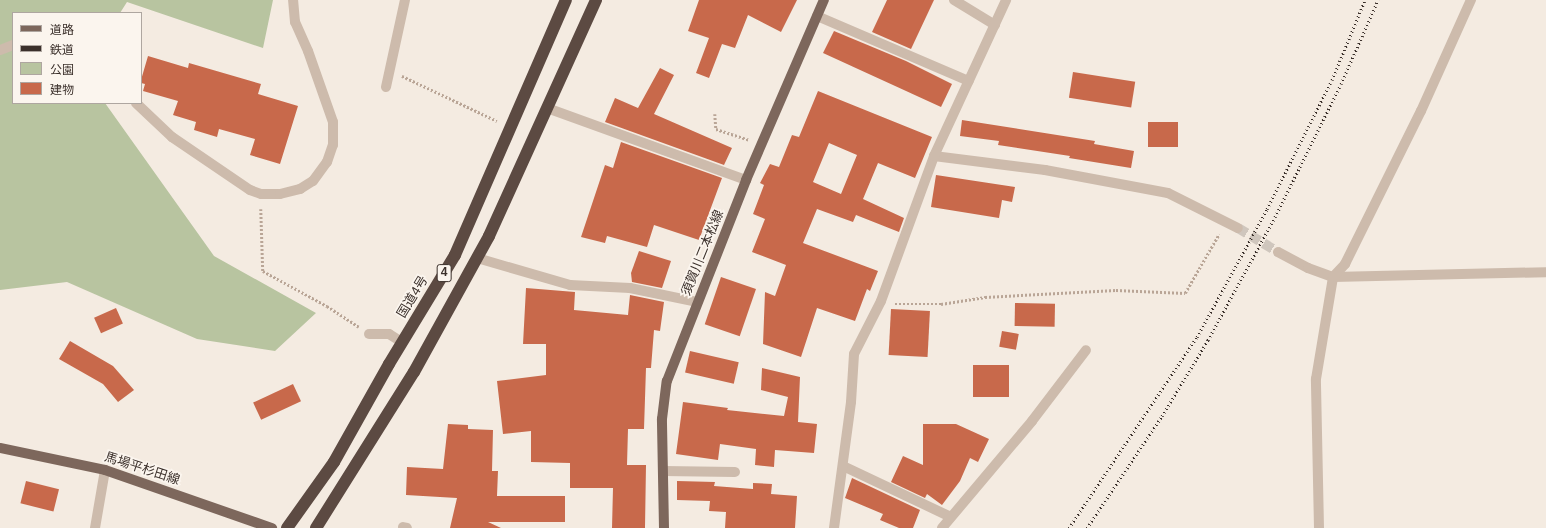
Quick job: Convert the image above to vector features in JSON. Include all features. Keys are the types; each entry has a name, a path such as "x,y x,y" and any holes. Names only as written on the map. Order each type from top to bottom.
{"highway":[{"name":"国道4号","path":"287,528 334,462 402,342 455,255 566,0"},
{"name":"4","path":"316,528 414,372 477,258 596,0"}],"main road":[{"name":"須賀川二本松線","path":"664,528 662,419 667,381 697,302 712,272 746,180 824,0"},
{"name":"馬場平杉田線","path":"0,448 106,470 272,528"}],"street":[{"path":"137,104 172,137 223,173 261,194 280,194 300,189 313,181 327,162 333,145 333,122 308,50 295,22 293,0"},
{"path":"386,87 405,0"},
{"path":"954,0 995,25"},
{"path":"834,528 843,466 854,354 881,301 934,156 1006,0"},
{"path":"1319,528 1316,379 1333,277 1345,264 1422,111 1471,0"},
{"path":"817,16 969,81"},
{"path":"0,50 12,44"},
{"path":"547,108 746,180"},
{"path":"934,156 1045,170 1168,193 1238,228"},
{"path":"1278,252 1308,268 1333,277 1546,272"},
{"path":"477,258 570,285 630,288 697,302"},
{"path":"369,334 389,334 402,342"},
{"path":"942,528 1032,421 1086,350"},
{"path":"843,466 951,517"},
{"path":"95,528 106,470"},
{"path":"663,470 735,472"}],"path":[{"path":"390,71 510,127"},
{"path":"715,114 716,129 762,145"},
{"path":"261,194 263,271 327,306 369,334"},
{"path":"881,301 904,305 1116,290 1185,293 1226,222"}],"green space":[{"path":"0,0 273,0 263,48 127,2 121,12 12,12 12,104 106,104 214,256 316,313 275,351 197,339 67,282 0,290"}],"building":[{"path":"699,0 797,0 781,32 748,15 735,48 722,44 709,78 696,73 709,38 688,31"},
{"path":"887,0 934,0 911,49 872,32"},
{"path":"834,31 906,61 952,84 941,107 823,53"},
{"path":"148,56 188,68 189,63 261,84 258,94 298,106 280,164 250,155 255,139 219,129 217,137 194,130 196,122 173,115 178,101 143,91 145,84 142,83 142,77"},
{"path":"660,68 674,75 654,114 732,148 724,165 605,122 615,98 638,108"},
{"path":"1073,72 1135,82 1131,108 1069,98"},
{"path":"818,91 932,137 915,178 878,163 863,199 904,218 899,232 856,215 853,222 817,209 803,243 878,271 870,291 867,289 855,321 817,308 801,357 763,344 765,292 775,296 786,265 752,252 765,219 753,214 764,185 760,183 770,164 779,167 792,135 799,137","holes":["829,143 857,155 841,194 813,182"]},
{"path":"962,120 1095,141 1094,144 1134,151 1131,168 1069,158 1070,156 998,145 999,141 960,136"},
{"path":"1148,122 1178,122 1178,147 1148,147"},
{"path":"621,142 722,178 699,240 654,225 647,247 607,236 605,243 581,237 605,165 613,168"},
{"path":"936,175 1015,187 1012,202 1002,200 999,218 931,207"},
{"path":"639,251 671,261 662,288 632,282 631,273"},
{"path":"721,277 756,289 740,336 705,324"},
{"path":"526,288 575,292 574,310 628,315 630,295 664,302 660,331 654,330 651,368 646,368 644,429 628,429 627,465 646,465 645,528 612,528 613,488 570,488 570,463 531,462 531,431 503,434 497,381 546,375 546,344 523,344"},
{"path":"1015,303 1055,304 1055,327 1015,326"},
{"path":"116,308 123,324 101,333 94,318"},
{"path":"891,309 930,311 928,357 889,355"},
{"path":"1002,331 1019,334 1016,350 999,347"},
{"path":"70,341 113,366 134,390 118,402 103,384 59,359"},
{"path":"690,351 739,362 734,384 685,372"},
{"path":"973,365 1009,365 1009,397 973,397"},
{"path":"762,368 800,377 798,422 817,424 814,453 775,450 774,467 755,465 756,449 720,444 718,460 676,454 683,402 728,408 727,410 784,416 788,397 761,390"},
{"path":"293,384 301,401 261,420 253,403"},
{"path":"448,424 468,425 468,429 493,430 492,471 498,471 497,496 565,496 565,522 488,522 501,528 450,528 457,498 406,495 407,467 443,469"},
{"path":"923,424 956,424 989,439 978,462 970,458 960,481 942,505 927,494 925,498 891,482 903,456 923,465"},
{"path":"852,478 920,510 913,528 899,528 880,520 883,514 845,498"},
{"path":"26,481 59,489 53,512 20,503"},
{"path":"677,481 715,482 714,486 753,489 753,483 772,484 771,494 797,496 795,528 725,528 726,512 709,511 710,501 677,500"}],"tunnel":[{"path":"1238,228 1278,252"}],"railway":[{"path":"1069,528 1197,337 1267,209 1332,80 1365,0"},
{"path":"1087,528 1162,416 1208,340 1275,217 1341,84 1378,0"}]}
